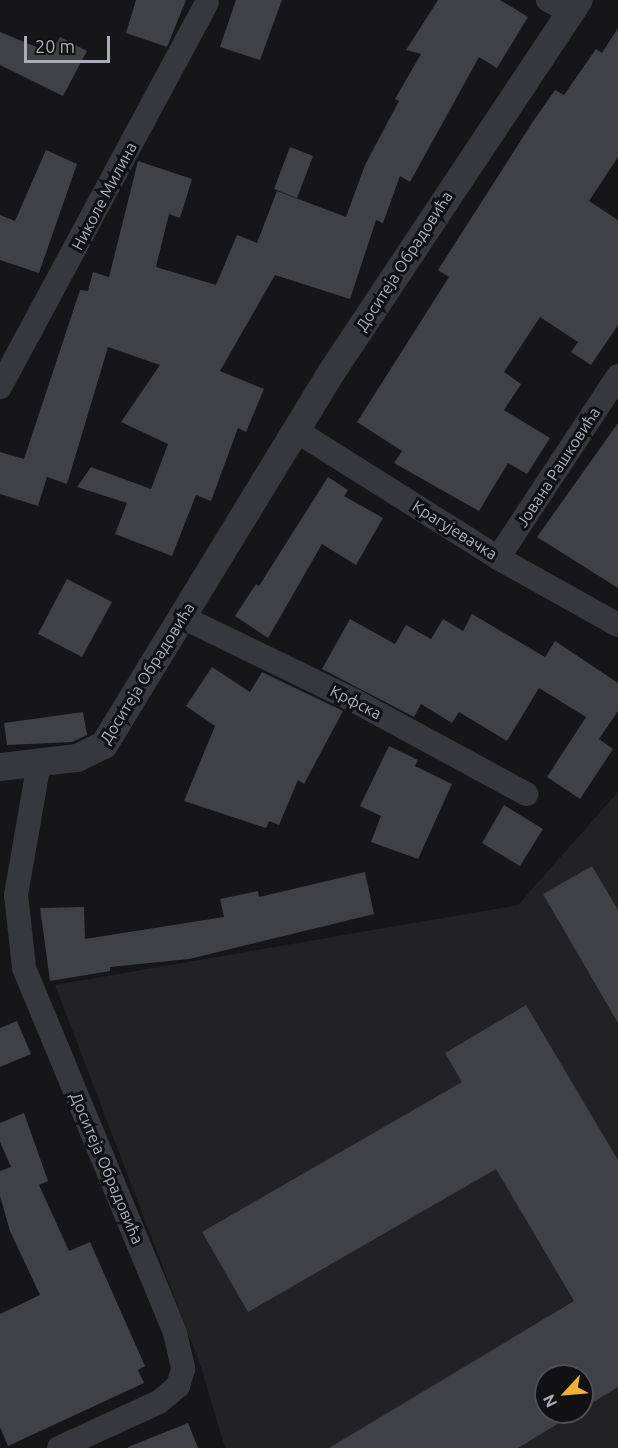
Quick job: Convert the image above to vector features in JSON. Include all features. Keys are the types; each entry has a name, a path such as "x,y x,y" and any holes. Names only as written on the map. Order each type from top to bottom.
{"street":[{"name":"Николе Милина","path":"0,387 207,3"},
{"name":"Доситеја Обрадовића","path":"58,1448 159,1402 177,1386 183,1369 175,1333 24,968 16,895 39,763 77,758 104,746 295,430 566,4"},
{"name":"Јована Рашковића","path":"498,558 618,376"},
{"name":"Крагујевачка","path":"295,430 498,558 618,625"},
{"name":"Крфска","path":"182,617 355,701 526,794"},
{"path":"0,767 39,763"}],"shaded area":[{"path":"618,792 618,1448 225,1448 201,1367 55,985 518,905"}],"building":[{"path":"136,0 186,0 167,47 126,33"},
{"path":"236,0 282,0 260,60 220,47"},
{"path":"438,0 500,0 528,17 497,68 479,57 410,182 400,176 383,223 376,220 350,299 275,275 220,371 264,389 246,432 238,428 211,501 196,495 172,556 115,534 127,503 77,487 91,467 151,489 168,444 121,422 160,365 108,347 67,484 47,477 38,506 0,494 0,452 24,459 80,290 88,291 93,272 109,277 138,161 192,179 180,218 169,214 156,267 216,285 237,235 257,243 277,191 346,217 365,165 399,101 395,99 421,54 406,50"},
{"path":"618,28 618,157 589,201 618,220 618,325 591,365 571,352 578,342 540,317 504,372 521,384 504,410 550,438 527,474 508,463 479,511 394,463 402,451 357,422 449,277 438,270 532,123 555,90 564,95 596,49 602,53"},
{"path":"0,32 51,53 60,37 87,51 63,96 0,65"},
{"path":"290,147 313,156 297,198 274,189"},
{"path":"46,150 77,164 39,273 0,260 0,215 15,221"},
{"path":"618,423 618,588 537,537"},
{"path":"328,477 348,490 344,496 383,518 356,565 322,544 268,638 235,616 256,584 259,586"},
{"path":"67,579 112,602 82,657 38,634"},
{"path":"472,614 545,657 555,641 618,683 618,711 599,739 613,749 580,799 547,777 586,717 539,688 507,741 459,712 452,723 421,704 414,717 322,669 350,619 395,644 406,625 431,639 443,619 463,631"},
{"path":"212,667 250,692 262,672 343,711 304,784 298,780 279,825 269,821 266,828 184,801 215,726 186,706"},
{"path":"83,712 87,735 72,742 7,745 4,723"},
{"path":"389,746 418,760 415,766 452,784 418,859 371,842 381,816 360,806"},
{"path":"504,805 543,829 520,866 482,843"},
{"path":"592,866 618,910 618,1023 543,894"},
{"path":"365,872 374,914 189,959 110,967 110,971 50,981 40,908 84,907 85,939 224,917 220,899 258,891 259,897"},
{"path":"526,1005 618,1160 618,1387 594,1402 594,1364 534,1364 534,1424 557,1424 518,1448 329,1448 574,1301 496,1169 248,1312 202,1232 462,1082 445,1053"},
{"path":"17,1021 31,1054 0,1067 0,1028"},
{"path":"24,1113 48,1181 39,1185 69,1251 90,1242 145,1366 138,1370 144,1383 8,1446 0,1427 0,1314 40,1295 10,1231 0,1196 0,1171 11,1167 0,1142 0,1123"},
{"path":"188,1423 198,1448 128,1448 128,1447"}]}
